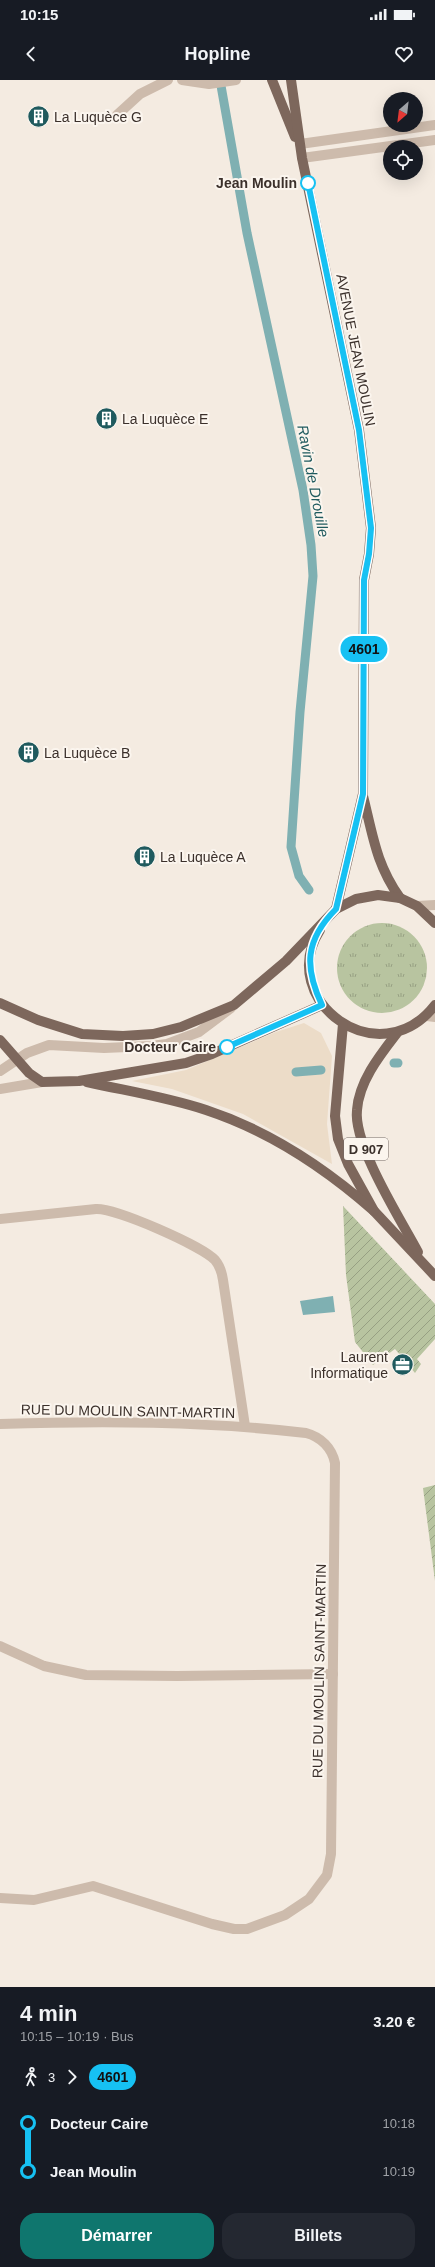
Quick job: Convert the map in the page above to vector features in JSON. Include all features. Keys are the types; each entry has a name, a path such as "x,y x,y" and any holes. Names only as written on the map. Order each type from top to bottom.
{"main road":[{"name":"AVENUE JEAN MOULIN","path":"272,80 301,151"},
{"name":"AVENUE JEAN MOULIN","path":"291,80 301,151 357,419 371,528 369,554 364,580 363,794 336,909"},
{"name":"AVENUE JEAN MOULIN","path":"363,794 384,874 400,898"},
{"path":"0,1003 38,1020 69,1031 102,1036 153,1034 187,1025 234,1005 286,961 336,909 356,899 378,895 400,898 417,906 435,923"},
{"path":"327,918 315,938 310,961 312,984 322,1005 343,1024 361,1032 379,1035 397,1032 431,1017 435,1006"},
{"path":"0,1040 29,1073 42,1082 79,1081 186,1063 212,1054 322,1005"},
{"path":"343,1024 335,1116 337,1132 344,1156 374,1211"},
{"name":"D 907","path":"397,1032 378,1058 363,1088 358,1102 357,1120 363,1142 379,1179 424,1264"},
{"path":"79,1081 175,1101 218,1114 253,1128 281,1142 326,1171 374,1211"},
{"name":"D 907","path":"374,1211 435,1276"}],"street":[{"path":"118,115 140,94 168,80"},
{"path":"182,80 199,84 236,80"},
{"path":"301,151 435,125"},
{"path":"301,151 435,140"},
{"path":"417,906 435,905"},
{"path":"0,1071 16,1059 37,1048 49,1045 104,1048 167,1044 199,1032 234,1005"},
{"path":"0,1089 42,1082"},
{"path":"0,1219 96,1209 112,1210 198,1248 214,1259 221,1270 223,1280 245,1426"},
{"name":"RUE DU MOULIN SAINT-MARTIN","path":"0,1424 42,1422 245,1426 315,1435 323,1441 334,1457 331,1864 318,1890 294,1910 257,1926 234,1929 212,1924 93,1886 34,1900 0,1898"},
{"path":"0,1646 44,1666 86,1675 333,1674"}],"green space":[{"path":"382,923 399,926 414,936 424,951 427,968 424,985 414,1000 399,1010 382,1013 365,1010 350,1000 340,985 337,968 340,951 350,936 365,926"},
{"path":"343,1206 435,1304 435,1339 417,1359 421,1364 415,1373 395,1349 373,1365 355,1342 346,1275"},
{"path":"435,1485 435,1581 423,1488"}],"shaded area":[{"path":"304,1023 321,1033 332,1056 327,1124 332,1164 243,1114 172,1089 132,1081 186,1070 276,1032"}],"water":[{"path":"333,1296 335,1312 303,1315 300,1301"}],"waterway":[{"name":"Ravin de Drouille","path":"220,80 247,233 303,490 311,545 313,576 300,712 291,847 299,876 309,890"},
{"path":"296,1072 321,1070"}],"bus line":[{"name":"4601","path":"227,1047 322,1005 312,984 310,961 315,938 327,918 336,909 363,794 364,580 369,554 371,528 357,419 308,183"}],"place":[{"name":"La Luquèce G","path":"38,117"},
{"name":"Jean Moulin","path":"308,183"},
{"name":"La Luquèce E","path":"107,419"},
{"name":"La Luquèce B","path":"28,753"},
{"name":"La Luquèce A","path":"144,857"},
{"name":"Docteur Caire","path":"227,1047"},
{"name":"Laurent Informatique","path":"403,1365"}]}
